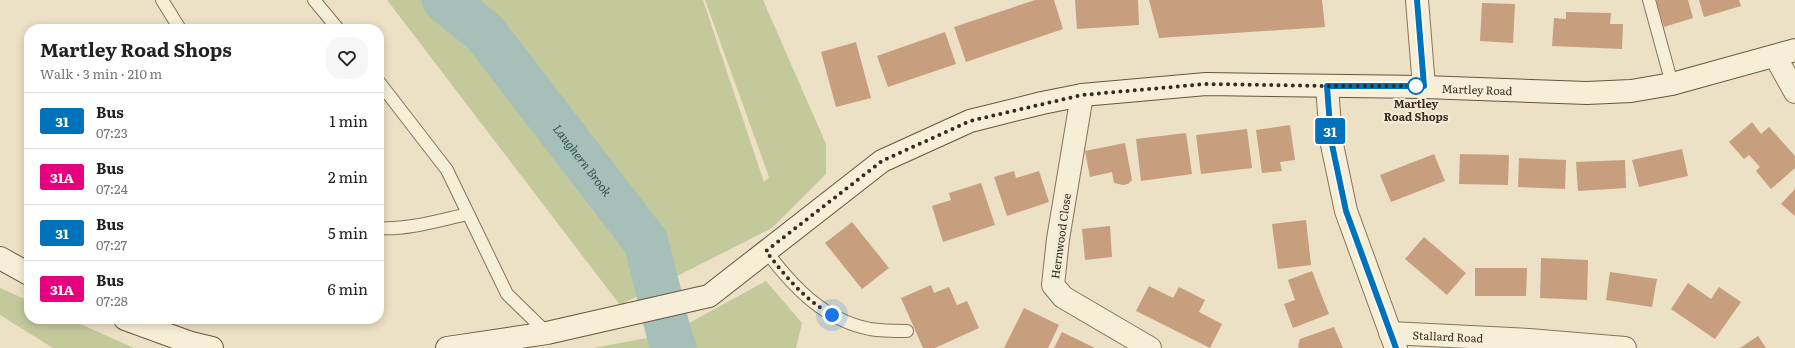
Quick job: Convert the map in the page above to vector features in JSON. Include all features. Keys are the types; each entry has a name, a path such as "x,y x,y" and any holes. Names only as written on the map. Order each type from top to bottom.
{"main road":[{"path":"1417,0 1424,86"},
{"path":"1785,53 1795,92"},
{"name":"Martley Road","path":"547,333 709,296 882,161 970,121 1082,95 1206,84 1424,86 1587,93 1631,91 1672,84 1785,53"},
{"path":"1327,86 1331,140 1346,211 1393,341"},
{"name":"Hernwood Close","path":"1082,95 1058,239 1053,285 1063,297 1150,348"},
{"path":"0,258 24,271"},
{"path":"139,324 191,343 212,348"},
{"path":"447,348 547,333"},
{"name":"Stallard Road","path":"1393,341 1529,340 1625,348"}],"lane":[{"path":"162,0 177,24"},
{"path":"314,0 334,24"},
{"path":"1649,0 1672,84"},
{"path":"384,88 447,170 507,294 547,333"},
{"path":"384,229 416,225 468,214"},
{"path":"766,251 802,293 822,310 841,321 870,329 907,331"}],"green space":[{"path":"387,0 703,0 764,182 769,177 705,0 763,0 826,144 826,174 772,228 620,305"},
{"path":"766,281 802,323 796,348 593,348 669,334"},
{"path":"0,288 24,299 24,324 80,324 134,348 53,348 0,315"}],"building":[{"path":"1035,0 1054,0 1063,29 966,62 954,27"},
{"path":"1075,0 1138,0 1139,25 1077,29"},
{"path":"1149,0 1322,0 1325,27 1159,38"},
{"path":"1656,0 1688,0 1693,18 1664,27"},
{"path":"1699,0 1739,0 1741,6 1704,17"},
{"path":"1482,3 1515,4 1513,43 1480,41"},
{"path":"1566,12 1611,13 1610,24 1623,24 1622,49 1552,46 1554,18 1566,19"},
{"path":"945,32 956,64 888,87 877,56"},
{"path":"856,42 871,98 836,107 821,52"},
{"path":"1752,122 1761,134 1769,127 1795,156 1795,168 1771,189 1756,171 1760,167 1749,155 1744,159 1729,142"},
{"path":"1290,125 1295,160 1280,162 1282,171 1262,173 1256,130"},
{"path":"1247,129 1252,168 1201,174 1196,135"},
{"path":"1186,133 1192,174 1141,181 1136,139"},
{"path":"1125,143 1132,180 1128,184 1123,185 1114,183 1112,172 1090,177 1085,151"},
{"path":"1682,149 1688,176 1639,187 1632,160"},
{"path":"1434,154 1445,181 1391,202 1380,175"},
{"path":"1460,154 1509,155 1508,185 1459,184"},
{"path":"1519,158 1566,160 1565,189 1518,187"},
{"path":"1625,160 1626,188 1578,191 1576,162"},
{"path":"1014,171 1016,178 1039,171 1049,202 1007,216 994,177"},
{"path":"981,183 995,225 943,242 932,206 951,200 949,193"},
{"path":"1795,189 1795,216 1781,204"},
{"path":"1306,220 1311,265 1278,269 1272,224"},
{"path":"852,222 889,268 862,289 825,243"},
{"path":"1110,226 1112,257 1085,260 1082,229"},
{"path":"1424,237 1466,273 1447,295 1405,259"},
{"path":"1541,258 1588,260 1587,300 1540,298"},
{"path":"1475,268 1527,268 1526,296 1475,296"},
{"path":"1312,271 1329,314 1293,328 1284,304 1295,300 1288,280"},
{"path":"1610,272 1657,279 1652,307 1606,300"},
{"path":"1688,283 1711,299 1719,287 1741,302 1715,339 1671,309"},
{"path":"931,285 934,293 949,287 957,305 967,301 979,328 935,348 923,348 901,298"},
{"path":"1149,286 1173,298 1179,287 1205,300 1199,312 1222,324 1210,348 1136,311"},
{"path":"1024,308 1059,325 1048,348 1004,348"},
{"path":"1334,327 1343,348 1299,348 1298,346 1300,339"},
{"path":"1062,332 1095,348 1054,348"},
{"path":"1758,336 1766,348 1740,348"}],"waterway":[{"name":"Laughern Brook","path":"444,0 484,32 646,242 669,334 674,348"}],"bus line":[{"name":"31","path":"1396,348 1346,211 1331,140 1327,86 1424,86 1417,0"}],"place":[{"name":"Martley Road Shops","path":"1416,86"}],"route":[{"path":"832,315 822,310 802,293 766,251 882,161 970,121 1042,103 1082,95 1206,84 1416,86"}]}
